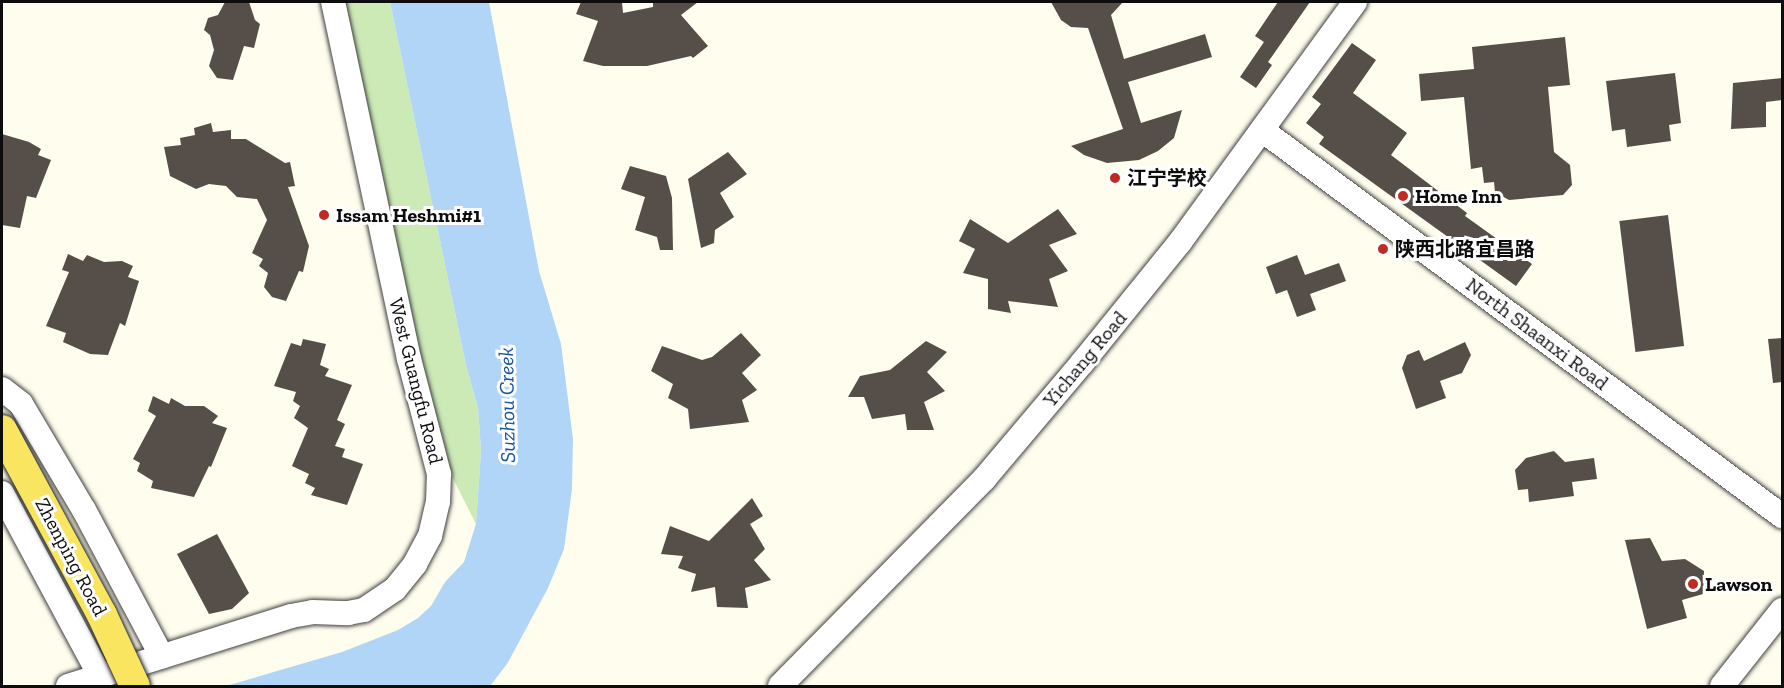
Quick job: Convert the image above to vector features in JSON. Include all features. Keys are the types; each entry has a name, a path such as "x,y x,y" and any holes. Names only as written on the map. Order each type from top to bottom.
{"main road":[{"name":"Zhenping Road","path":"2,430 106,621 135,687"}],"street":[{"name":"West Guangfu Road","path":"68,687 291,616 313,612 348,613 364,610 395,589 415,564 430,536 438,502 439,474 409,359 333,2"},
{"name":"Yichang Road","path":"780,687 984,479 1172,252 1355,2"},
{"name":"North Shaanxi Road","path":"1262,130 1782,516"},
{"path":"2,389 21,404 84,510 162,657"},
{"path":"2,493 100,676"},
{"path":"1722,687 1782,610"}],"green space":[{"path":"341,2 390,2 466,365 478,408 481,451 476,524 434,441"}],"water":[{"name":"Suzhou Creek","path":"390,2 489,2 539,271 561,344 573,439 572,489 564,549 548,588 507,664 490,686 226,686 342,652 398,630 418,618 431,606 445,582 464,562 476,524 481,451 478,408 466,365"}],"building":[{"path":"225,2 249,2 255,20 260,24 254,48 244,46 233,80 217,78 209,66 214,50 210,35 204,30 208,18 218,15"},
{"path":"581,2 622,2 623,13 653,7 653,2 698,2 681,15 708,46 693,58 691,56 647,66 603,66 583,61 598,21 576,14"},
{"path":"1051,2 1123,2 1111,15 1124,59 1205,34 1212,57 1128,82 1141,123 1182,110 1174,138 1158,151 1139,160 1107,163 1084,155 1071,146 1123,129 1088,28 1071,27 1061,20"},
{"path":"1278,2 1310,2 1268,62 1272,65 1256,88 1240,77 1264,42 1255,36"},
{"path":"1565,37 1570,85 1548,87 1554,152 1570,165 1572,185 1563,195 1509,200 1495,192 1494,182 1484,183 1482,167 1471,169 1464,97 1421,101 1419,74 1474,69 1472,47"},
{"path":"1352,43 1376,60 1353,93 1407,133 1391,155 1467,213 1465,216 1532,264 1516,286 1319,144 1324,137 1306,123 1321,104 1312,97"},
{"path":"1675,73 1681,123 1669,125 1671,141 1627,147 1625,129 1612,131 1606,81"},
{"path":"1782,78 1782,100 1766,102 1766,127 1731,129 1733,83"},
{"path":"211,123 213,132 231,130 231,139 246,139 285,163 290,162 295,186 288,187 309,246 303,272 299,271 286,301 272,297 264,287 268,273 259,266 263,259 252,253 267,220 257,199 237,197 226,186 209,184 196,189 170,176 164,147 181,145 180,138 195,135 194,128"},
{"path":"2,134 29,142 41,149 38,155 51,160 36,198 27,196 20,228 2,225"},
{"path":"728,152 747,174 720,193 734,217 715,230 714,243 701,248 688,179"},
{"path":"630,166 666,176 672,198 673,250 660,250 657,237 635,230 645,197 621,189"},
{"path":"1058,209 1077,234 1049,245 1068,271 1049,279 1058,307 1008,301 1011,313 988,309 988,279 963,273 975,249 959,241 970,219 1008,243"},
{"path":"1668,215 1684,346 1635,352 1619,221"},
{"path":"68,254 83,261 87,255 104,262 122,261 133,266 128,277 139,281 125,326 120,323 108,355 90,354 63,342 66,333 46,326 69,272 62,270"},
{"path":"1297,255 1305,275 1339,263 1346,281 1310,294 1316,310 1297,317 1287,290 1276,294 1266,267"},
{"path":"741,333 761,355 742,373 757,390 742,400 749,422 690,429 688,409 668,398 673,384 651,371 662,346 702,360 712,357"},
{"path":"1782,338 1782,382 1773,383 1768,339"},
{"path":"303,339 326,344 320,365 329,369 325,376 352,385 337,420 345,424 335,446 345,449 342,457 363,464 347,505 311,495 315,488 305,483 309,474 292,466 308,428 294,418 300,406 293,401 296,392 274,386 291,343 301,346"},
{"path":"926,341 947,352 927,372 945,391 924,402 934,430 907,430 905,414 872,419 864,397 848,397 860,376 890,370"},
{"path":"1465,342 1471,355 1462,373 1440,381 1446,398 1416,409 1402,368 1407,355 1419,350 1424,361"},
{"path":"153,396 169,404 171,398 185,406 204,406 218,416 212,423 227,428 211,467 209,466 194,497 151,488 153,481 137,471 140,463 133,459 156,416 148,411"},
{"path":"1554,451 1565,462 1594,458 1597,479 1572,482 1574,496 1529,502 1528,489 1518,490 1515,470 1526,458"},
{"path":"752,498 763,516 750,524 765,549 754,560 771,580 745,588 748,608 717,607 715,587 691,592 696,574 678,568 683,556 661,554 670,526 709,541"},
{"path":"217,534 249,593 232,609 209,614 177,554"},
{"path":"1650,538 1662,561 1685,559 1704,571 1703,594 1682,600 1687,618 1647,629 1625,540"}],"place":[{"name":"江宁学校","path":"1115,178"},
{"name":"Home Inn","path":"1403,196"},
{"name":"Issam Heshmi#1","path":"324,215"},
{"name":"陕西北路宜昌路","path":"1383,249"},
{"name":"Lawson","path":"1693,584"}]}
